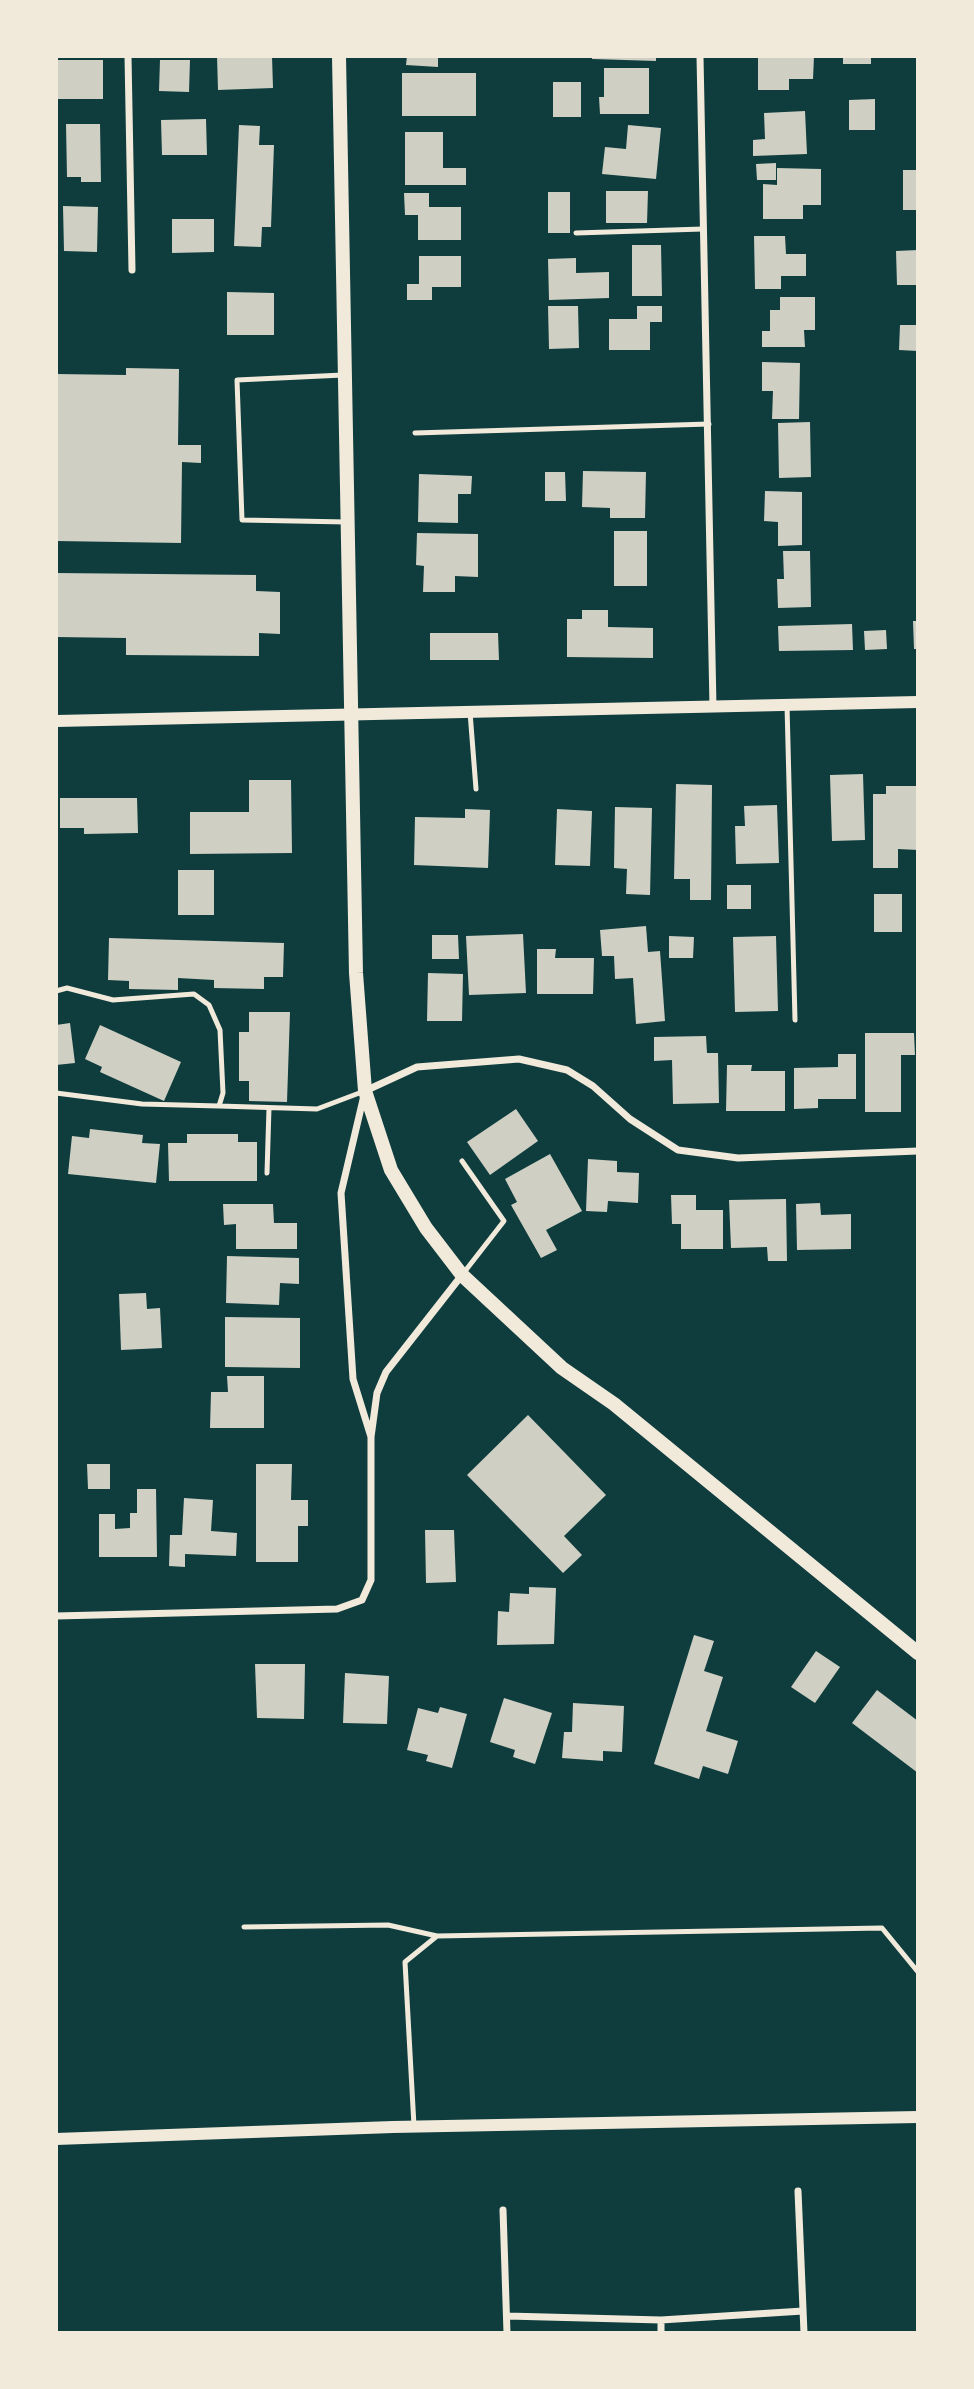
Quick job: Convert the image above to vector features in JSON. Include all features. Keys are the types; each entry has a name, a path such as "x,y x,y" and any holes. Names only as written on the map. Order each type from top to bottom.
{"main road":[{"path":"339,56 356,973 365,1091 391,1170 426,1228 462,1275 562,1368 614,1404 918,1653"}],"street":[{"path":"128,56 132,270"},
{"path":"700,56 713,707"},
{"path":"56,721 918,702"},
{"path":"371,1437 353,1379 341,1193 365,1091 417,1067 519,1059 567,1070 593,1086 630,1119 678,1150 738,1158 918,1151"},
{"path":"56,1616 337,1609 362,1600 371,1580 371,1437 377,1393 386,1372 462,1275"},
{"path":"56,2139 414,2126 918,2117"},
{"path":"798,2191 804,2333"},
{"path":"503,2210 507,2333"},
{"path":"506,2316 661,2320 803,2311"},
{"path":"661,2320 661,2333"}],"lane":[{"path":"576,233 703,229"},
{"path":"347,375 237,380 242,520 349,522"},
{"path":"415,433 709,425"},
{"path":"787,705 795,1020"},
{"path":"470,712 476,789"},
{"path":"56,991 67,988 113,1000 194,994 209,1004 220,1030 223,1093 219,1106"},
{"path":"56,1093 142,1104 317,1109 365,1091"},
{"path":"267,1173 269,1108"},
{"path":"462,1161 504,1221 462,1275"},
{"path":"244,1927 388,1925 436,1936 882,1928 918,1972"},
{"path":"414,2126 405,1962 436,1936"}],"building":[{"path":"217,56 272,56 273,88 218,90"},
{"path":"407,56 438,56 438,67 406,65"},
{"path":"592,56 656,56 656,61 592,59"},
{"path":"758,56 814,56 813,79 789,79 789,90 758,90"},
{"path":"843,56 871,56 871,64 843,64"},
{"path":"56,60 103,60 103,99 56,99"},
{"path":"160,60 190,60 189,92 159,91"},
{"path":"604,68 649,68 649,114 600,114 599,97 604,97"},
{"path":"402,73 476,73 476,116 402,116"},
{"path":"553,82 581,82 581,117 553,117"},
{"path":"875,99 875,130 849,130 849,100"},
{"path":"805,111 807,154 753,156 753,140 765,139 764,113"},
{"path":"206,119 207,155 162,155 161,120"},
{"path":"66,124 100,124 101,182 81,182 81,177 67,177"},
{"path":"239,125 260,126 259,145 274,145 271,227 262,227 261,247 234,246"},
{"path":"628,125 661,128 656,179 602,174 605,147 626,149"},
{"path":"405,132 443,132 443,168 466,168 466,185 405,185"},
{"path":"776,163 776,180 757,180 756,164"},
{"path":"777,168 821,169 821,205 803,205 803,219 763,219 763,184 777,185"},
{"path":"903,170 918,170 918,210 903,210"},
{"path":"606,191 648,191 647,223 606,223"},
{"path":"548,192 570,192 570,233 548,233"},
{"path":"404,193 429,193 429,207 461,207 461,240 418,240 418,215 405,215"},
{"path":"63,206 98,207 97,252 64,251"},
{"path":"172,219 214,219 214,252 172,253"},
{"path":"754,236 785,236 786,254 806,254 806,276 781,276 781,289 755,289"},
{"path":"632,245 661,245 662,296 632,296"},
{"path":"918,250 918,285 897,285 896,251"},
{"path":"419,256 461,256 461,287 432,287 432,300 407,300 407,284 419,284"},
{"path":"576,258 576,273 609,272 609,298 549,300 548,259"},
{"path":"227,292 274,293 274,335 227,335"},
{"path":"780,297 815,297 815,330 804,330 805,347 762,347 762,331 770,331 770,310 780,310"},
{"path":"548,306 578,306 579,348 549,349"},
{"path":"637,306 662,306 662,322 650,322 650,350 609,350 609,319 637,319"},
{"path":"900,325 918,325 918,351 899,350"},
{"path":"762,362 800,363 799,419 772,419 773,391 762,391"},
{"path":"126,368 179,369 178,445 201,445 201,463 182,462 181,543 56,541 56,374 126,375"},
{"path":"810,422 811,477 779,478 778,423"},
{"path":"583,471 646,472 645,518 610,518 610,508 582,507"},
{"path":"545,472 565,472 566,501 545,501"},
{"path":"419,474 472,476 471,494 458,494 458,523 418,522"},
{"path":"765,491 802,492 802,545 778,546 778,522 764,521"},
{"path":"614,531 647,531 647,586 614,586"},
{"path":"417,533 478,534 478,577 455,576 455,592 423,592 424,566 416,565"},
{"path":"783,551 810,551 811,607 778,608 777,579 784,579"},
{"path":"56,573 256,575 256,591 280,592 280,634 259,633 259,656 126,655 126,638 56,637"},
{"path":"582,610 608,610 608,627 653,628 653,658 567,657 567,619 582,619"},
{"path":"913,621 918,621 918,649 914,649"},
{"path":"852,624 853,650 779,651 778,626"},
{"path":"886,630 887,649 865,650 864,631"},
{"path":"430,633 498,633 499,660 430,660"},
{"path":"863,774 865,840 832,841 830,775"},
{"path":"249,780 291,780 292,853 190,854 190,812 249,812"},
{"path":"676,784 712,785 711,900 690,900 690,879 674,879"},
{"path":"886,786 916,786 918,850 898,849 898,868 873,868 873,794 886,794"},
{"path":"60,798 137,798 138,833 84,834 84,828 60,828"},
{"path":"777,805 779,863 736,864 735,826 745,826 744,806"},
{"path":"615,807 652,808 650,895 626,894 627,869 614,868"},
{"path":"465,809 490,810 488,868 414,865 415,817 465,818"},
{"path":"557,809 592,811 590,866 555,865"},
{"path":"178,870 214,870 214,915 178,915"},
{"path":"727,885 751,885 751,909 727,909"},
{"path":"874,894 902,894 902,932 874,932"},
{"path":"646,926 648,952 660,951 665,1021 636,1024 633,978 615,979 614,956 602,956 600,930"},
{"path":"523,934 526,993 469,995 466,936"},
{"path":"432,935 458,935 459,959 432,959"},
{"path":"669,936 694,937 693,958 669,958"},
{"path":"776,936 778,1011 735,1012 733,937"},
{"path":"109,938 284,943 283,977 264,977 264,989 214,988 214,980 178,978 178,990 129,989 129,981 108,980"},
{"path":"537,949 556,949 555,958 594,958 593,994 537,994"},
{"path":"428,973 463,974 462,1021 427,1021"},
{"path":"249,1012 290,1012 287,1102 249,1101 249,1081 239,1081 239,1032 249,1032"},
{"path":"70,1023 75,1063 56,1065 56,1025"},
{"path":"100,1025 181,1062 164,1101 100,1072 102,1067 85,1059"},
{"path":"865,1033 914,1033 915,1055 901,1055 901,1112 865,1112"},
{"path":"706,1036 707,1053 718,1053 719,1103 673,1104 672,1060 654,1061 654,1037"},
{"path":"838,1054 856,1054 856,1099 818,1099 818,1108 794,1109 794,1068 838,1067"},
{"path":"727,1065 752,1065 751,1071 785,1071 785,1111 726,1111"},
{"path":"516,1109 538,1141 490,1175 467,1142"},
{"path":"90,1129 143,1135 142,1143 160,1144 156,1183 68,1174 72,1136 89,1138"},
{"path":"187,1134 238,1134 238,1142 257,1142 257,1181 169,1181 168,1143 187,1143"},
{"path":"550,1154 582,1211 546,1230 557,1250 541,1258 511,1205 517,1202 505,1179"},
{"path":"588,1159 617,1161 617,1172 639,1173 638,1203 608,1201 607,1212 586,1211"},
{"path":"671,1195 696,1195 696,1210 723,1210 723,1249 681,1249 681,1224 672,1224"},
{"path":"786,1199 787,1261 768,1261 767,1247 731,1248 729,1200"},
{"path":"820,1203 821,1215 851,1214 851,1249 797,1250 796,1204"},
{"path":"223,1204 273,1204 274,1223 297,1223 297,1249 236,1249 236,1224 224,1225"},
{"path":"227,1256 299,1258 299,1284 280,1283 279,1305 226,1303"},
{"path":"146,1293 147,1309 160,1308 162,1348 121,1350 119,1294"},
{"path":"225,1317 300,1318 300,1368 225,1367"},
{"path":"227,1376 264,1376 264,1428 210,1428 211,1392 228,1392"},
{"path":"528,1415 606,1495 564,1536 582,1555 563,1573 467,1475"},
{"path":"87,1464 110,1464 110,1489 88,1489"},
{"path":"256,1464 292,1464 291,1500 308,1500 308,1526 298,1526 298,1562 256,1562"},
{"path":"137,1489 156,1489 157,1557 99,1557 99,1514 115,1514 115,1529 130,1528 130,1513 137,1513"},
{"path":"184,1498 213,1500 211,1531 237,1533 236,1556 185,1554 185,1567 169,1566 170,1535 182,1535"},
{"path":"425,1530 454,1530 456,1582 426,1583"},
{"path":"529,1587 556,1588 554,1644 497,1645 498,1611 509,1612 510,1593 529,1594"},
{"path":"694,1635 714,1641 704,1671 723,1677 706,1731 738,1741 728,1774 703,1766 699,1779 654,1764"},
{"path":"816,1651 840,1667 815,1703 791,1687"},
{"path":"255,1664 305,1664 304,1719 257,1718"},
{"path":"345,1673 389,1676 387,1724 343,1723"},
{"path":"877,1690 918,1721 918,1773 852,1723"},
{"path":"504,1698 552,1713 535,1764 513,1757 515,1750 490,1742"},
{"path":"573,1703 624,1706 622,1752 603,1751 603,1761 562,1758 564,1732 572,1732"},
{"path":"440,1707 467,1714 452,1768 426,1761 428,1755 407,1750 418,1708 438,1713"}]}
